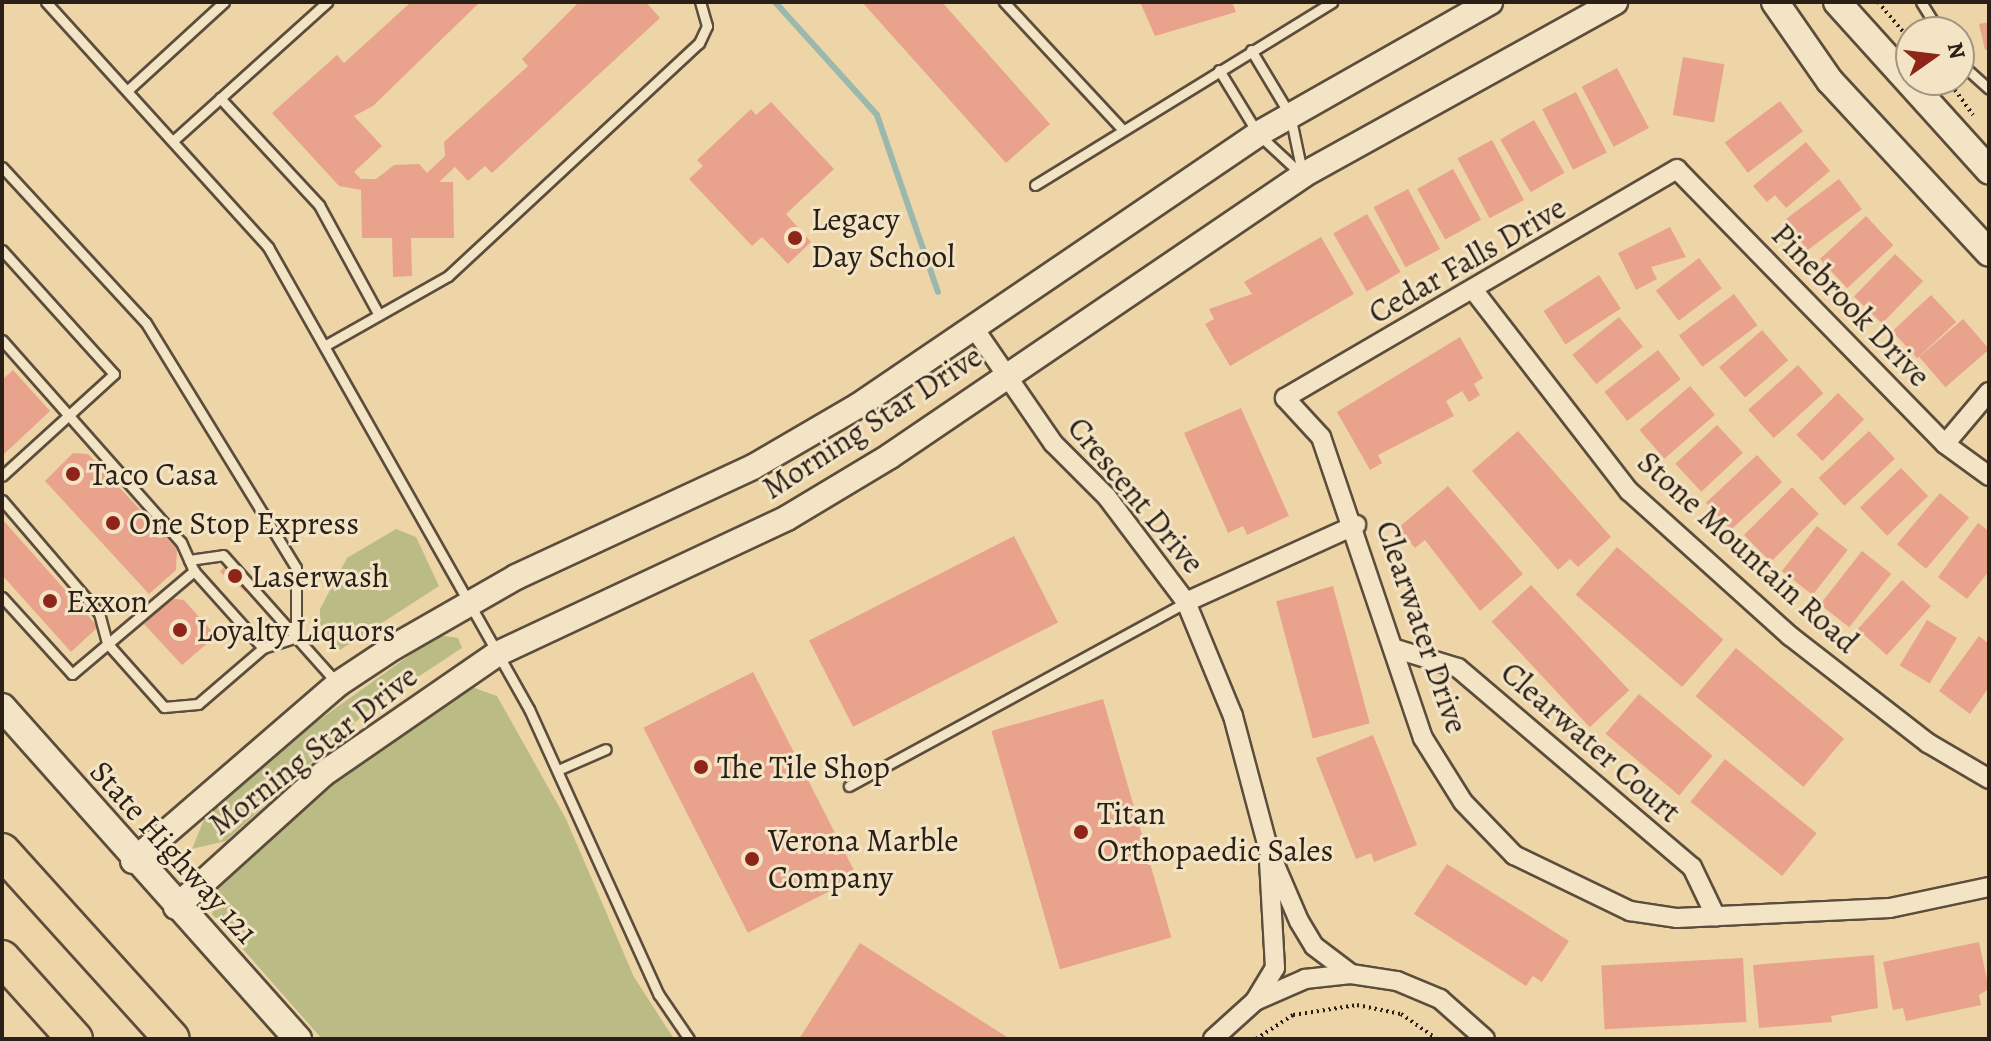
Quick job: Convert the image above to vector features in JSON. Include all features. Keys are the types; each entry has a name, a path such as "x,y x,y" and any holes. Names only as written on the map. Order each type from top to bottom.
{"highway":[{"path":"2,851 172,1039"},
{"path":"2,958 75,1039"}],"main road":[{"path":"1775,2 1840,93 1989,253"},
{"path":"1837,2 1989,170"},
{"name":"State Highway 121","path":"2,707 133,861 298,1039"},
{"path":"2,734 86,806"}],"street":[{"name":"Morning Star Drive","path":"133,861 338,684 468,603 753,467 974,328 1258,134 1490,2"},
{"name":"Morning Star Drive","path":"176,907 323,774 497,654 787,518 1303,175 1615,2"},
{"name":"Cedar Falls Drive","path":"1285,398 1475,292 1677,169"},
{"name":"Pinebrook Drive","path":"1677,169 1945,444 1989,476"},
{"name":"Stone Mountain Road","path":"1475,292 1629,491 1790,636 1928,743 1989,779"},
{"name":"Crescent Drive","path":"974,328 1004,376 1186,602 1233,716 1269,851 1314,946 1351,974"},
{"path":"1945,444 1989,392"},
{"name":"Clearwater Drive","path":"1285,398 1321,437 1356,525 1423,738 1463,802 1514,855 1630,911 1716,917 1890,908 1989,887"},
{"path":"1186,602 1356,525"},
{"name":"Clearwater Court","path":"1396,649 1458,668 1692,867 1716,917"},
{"name":"Crescent Drive","path":"1255,1001 1275,968 1269,851"},
{"path":"1213,1039 1255,1001 1305,979 1351,974 1397,981 1440,999 1485,1039"}],"lane":[{"path":"46,2 175,139 268,247 326,345 497,654 558,770 659,995 689,1039"},
{"path":"129,89 224,2"},
{"path":"175,139 327,2"},
{"path":"326,345 448,276 699,43 707,26 700,2"},
{"path":"1004,2 1122,129"},
{"path":"1035,185 1332,2"},
{"path":"1251,50 1290,115 1303,175"},
{"path":"1219,70 1258,134 1303,175"},
{"path":"220,98 319,205 379,315"},
{"path":"2,167 146,323 296,568 296,637"},
{"path":"2,250 114,374 2,476"},
{"path":"2,340 181,542 194,571 263,648"},
{"path":"2,500 99,613 107,643 159,703 180,710 198,704 263,648 296,637"},
{"path":"189,560 223,555 338,684"},
{"path":"2,597 72,674 194,571"},
{"path":"849,786 1186,602"},
{"path":"558,770 606,749"}],"path":[{"path":"1878,2 1895,22"},
{"path":"1959,96 1981,128"},
{"path":"1256,1039 1293,1015 1357,1005 1401,1014 1437,1039"}],"green space":[{"path":"396,529 416,537 439,586 340,650 320,625 320,609 347,558"},
{"path":"438,635 458,638 462,648 372,707 226,841 192,849 207,812 256,765"},
{"path":"469,686 497,696 566,819 634,977 674,1039 322,1039 212,914 217,883 318,791"}],"building":[{"path":"411,2 480,2 373,106 354,116 382,146 354,172 361,179 376,179 394,165 419,164 427,173 445,156 444,142 528,66 522,59 579,2 646,2 660,18 492,173 485,166 468,181 455,167 439,182 453,182 454,238 411,238 412,276 393,277 392,238 362,238 361,190 339,186 272,113 337,55 344,63"},
{"path":"862,2 942,2 1050,124 1006,163"},
{"path":"1140,2 1232,2 1236,12 1155,36"},
{"path":"1989,22 1989,49 1985,50 1979,24"},
{"path":"1683,57 1724,64 1714,122 1673,115"},
{"path":"1617,68 1649,128 1614,147 1582,87"},
{"path":"1576,92 1607,153 1573,170 1542,109"},
{"path":"1780,101 1803,131 1748,173 1725,143"},
{"path":"771,102 834,169 786,214 811,242 788,264 762,237 752,246 689,179 703,166 697,160 751,109 756,115"},
{"path":"1534,120 1564,173 1531,192 1500,140"},
{"path":"1492,140 1524,200 1489,218 1458,158"},
{"path":"1806,142 1830,171 1786,208 1775,195 1767,202 1753,186"},
{"path":"1453,169 1481,220 1445,240 1417,189"},
{"path":"1839,179 1862,209 1808,250 1785,220"},
{"path":"1408,189 1440,249 1405,267 1374,207"},
{"path":"1367,214 1400,272 1367,292 1333,234"},
{"path":"1866,216 1893,245 1847,288 1820,259"},
{"path":"1670,227 1686,257 1651,267 1657,279 1636,290 1618,253"},
{"path":"1321,237 1354,294 1230,366 1205,324 1214,319 1209,309 1252,294 1244,282"},
{"path":"1895,254 1923,281 1882,324 1854,296"},
{"path":"1699,258 1722,288 1679,321 1656,290"},
{"path":"1599,275 1621,309 1565,344 1544,311"},
{"path":"1734,294 1757,325 1702,367 1679,336"},
{"path":"1931,295 1956,322 1917,358 1892,331"},
{"path":"1619,317 1643,347 1596,384 1572,355"},
{"path":"1963,319 1989,349 1945,387 1919,357"},
{"path":"1762,330 1788,360 1745,398 1719,367"},
{"path":"1460,337 1483,378 1474,384 1480,395 1469,402 1462,391 1446,401 1454,416 1378,455 1382,463 1370,470 1337,412"},
{"path":"1658,350 1681,379 1627,421 1604,392"},
{"path":"1798,365 1823,393 1774,438 1748,410"},
{"path":"13,370 50,411 2,456 2,380"},
{"path":"1690,386 1715,415 1664,459 1639,430"},
{"path":"1838,393 1864,419 1822,461 1796,435"},
{"path":"1241,408 1289,516 1247,535 1243,526 1228,533 1184,433"},
{"path":"1717,425 1743,453 1701,492 1675,464"},
{"path":"1518,431 1611,537 1578,567 1570,559 1558,570 1472,471"},
{"path":"1869,431 1895,459 1844,506 1819,478"},
{"path":"73,453 88,454 177,549 176,570 149,594 45,481"},
{"path":"1757,455 1782,482 1731,530 1706,503"},
{"path":"1901,468 1928,496 1887,536 1860,508"},
{"path":"1448,486 1523,574 1480,611 1425,540 1415,548 1398,528"},
{"path":"1792,487 1819,514 1771,562 1744,535"},
{"path":"1940,493 1969,517 1926,569 1897,544"},
{"name":"Exxon","path":"2,519 98,627 71,652 2,575"},
{"path":"1978,523 1989,531 1989,571 1967,599 1938,577"},
{"path":"1817,526 1848,550 1813,595 1782,571"},
{"path":"1014,536 1058,622 853,727 809,640"},
{"path":"1617,547 1723,640 1682,687 1576,595"},
{"path":"1862,551 1891,574 1849,627 1820,605"},
{"name":"Laserwash","path":"231,558 255,585 246,592 220,572"},
{"path":"1902,580 1931,606 1887,655 1858,629"},
{"path":"1531,585 1629,690 1590,727 1492,622"},
{"path":"1333,586 1370,723 1313,738 1276,601"},
{"name":"Loyalty Liquors","path":"170,598 184,600 216,636 182,665 144,624"},
{"path":"1927,620 1957,638 1930,683 1900,665"},
{"path":"1979,636 1989,644 1989,687 1970,714 1939,691"},
{"path":"1736,648 1844,739 1804,787 1696,696"},
{"path":"753,672 857,877 748,933 643,728"},
{"path":"1639,694 1713,756 1679,796 1606,734"},
{"path":"1103,699 1171,937 1060,969 991,731"},
{"path":"1373,735 1417,845 1374,862 1371,853 1356,859 1316,758"},
{"path":"1725,759 1817,833 1782,876 1690,802"},
{"path":"1447,864 1569,941 1542,982 1533,976 1526,986 1414,914"},
{"path":"1979,942 1989,989 1979,995 1981,1005 1906,1021 1903,1008 1893,1010 1883,962"},
{"path":"860,943 1010,1039 799,1039"},
{"path":"1874,955 1878,1008 1831,1016 1832,1022 1759,1028 1753,965"},
{"path":"1743,958 1746,1022 1605,1029 1601,965"}],"waterway":[{"path":"775,2 877,115 938,292"}],"place":[{"name":"Legacy Day School","path":"795,238"},
{"name":"Taco Casa","path":"73,474"},
{"name":"One Stop Express","path":"113,523"},
{"name":"Laserwash","path":"235,576"},
{"name":"Exxon","path":"50,601"},
{"name":"Loyalty Liquors","path":"180,630"},
{"name":"The Tile Shop","path":"701,767"},
{"name":"Titan Orthopaedic Sales","path":"1081,832"},
{"name":"Verona Marble Company","path":"752,859"}]}
